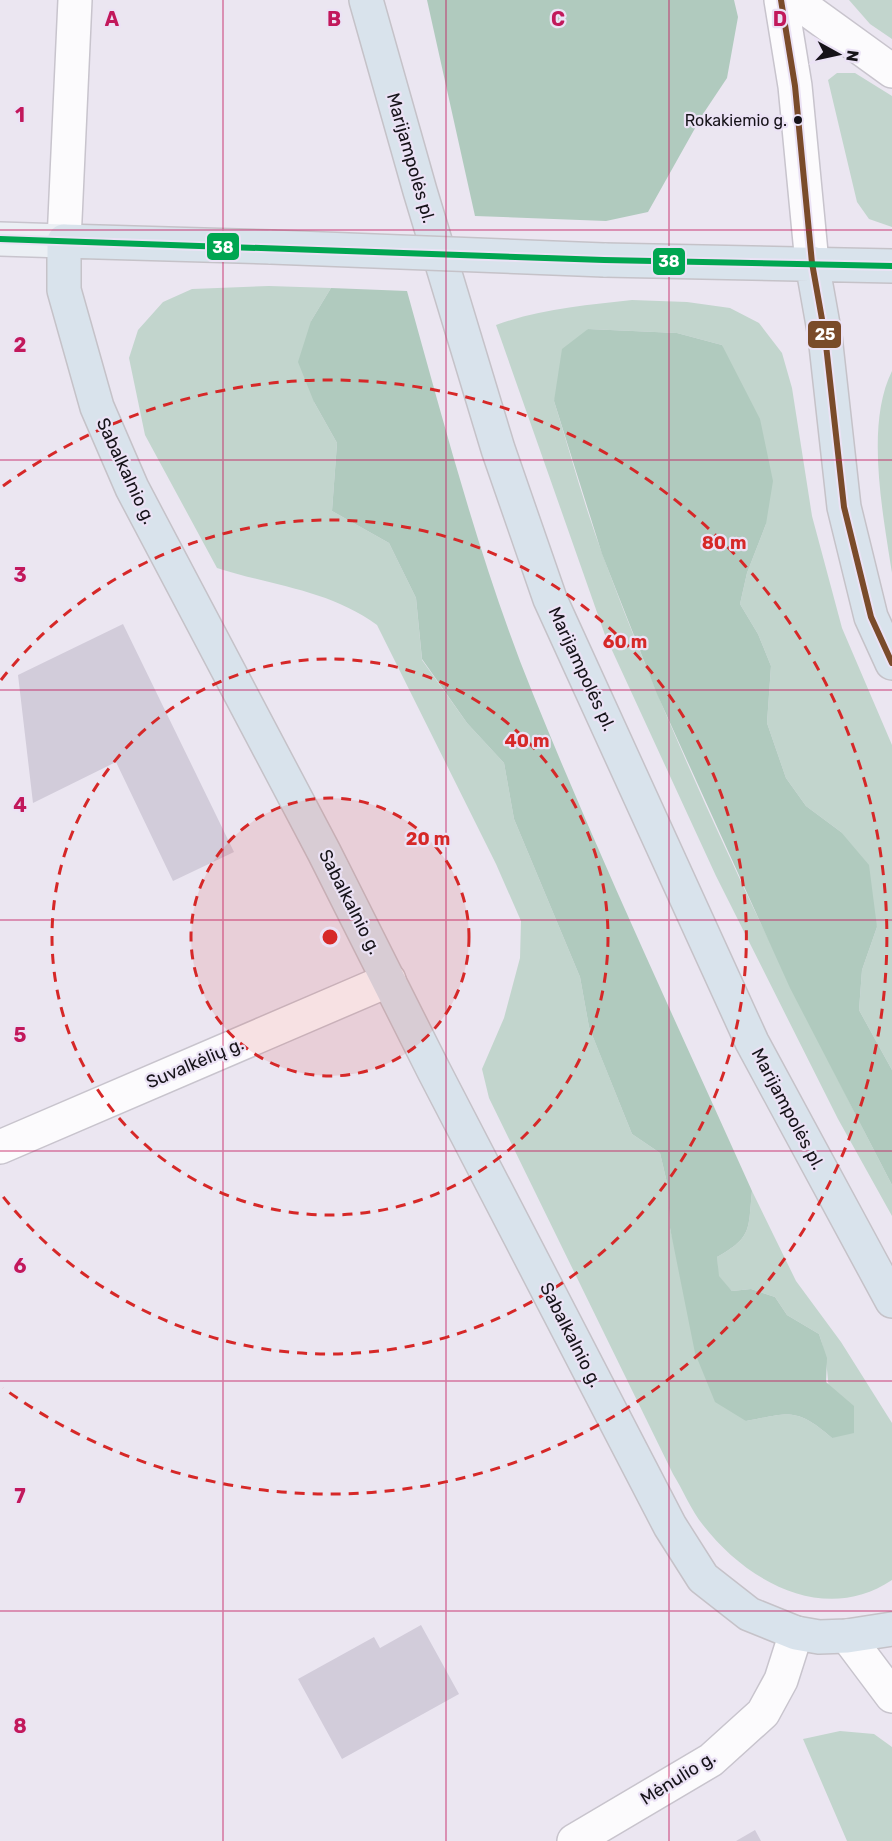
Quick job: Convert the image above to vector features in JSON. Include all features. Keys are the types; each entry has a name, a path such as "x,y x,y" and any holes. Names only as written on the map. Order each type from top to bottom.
{"main road":[{"name":"Marijampolės pl.","path":"366,0 420,191 498,449 550,599 752,1042 892,1301"},
{"path":"0,239 604,260 892,266"},
{"name":"Sabalkalnio g.","path":"64,241 64,290 97,407 132,488 670,1526 703,1578 749,1614 796,1634 847,1636 892,1629"},
{"path":"812,263 825,336 844,507 871,617 892,663"}],"street":[{"name":"Sabalkalnio g.","path":"64,241 75,0"},
{"path":"781,0 795,86 812,263"},
{"path":"794,0 892,71"},
{"name":"Suvalkėlių g.","path":"0,1147 389,980"},
{"name":"Mėnulio g.","path":"574,1841 711,1760 764,1713 781,1680 796,1634"},
{"path":"847,1636 892,1696"}],"green space":[{"path":"427,0 734,0 738,17 727,78 703,114 648,212 606,221 475,216"},
{"path":"849,0 892,0 892,39 870,24"},
{"path":"837,73 855,73 892,96 892,227 869,219 857,202 828,80"},
{"path":"269,286 331,288 311,321 314,402 337,443 332,511 389,543 416,598 422,660 467,723 504,763 514,819 580,977 589,1027 632,1134 660,1153 668,1187 670,1228 682,1276 746,1421 792,1415 810,1421 832,1438 826,1359 819,1334 787,1315 775,1297 751,1289 732,1291 718,1276 717,1257 737,1244 746,1231 752,1191 796,1281 841,1342 892,1423 892,1580 866,1593 840,1598 814,1597 789,1591 764,1579 742,1564 721,1546 695,1513 673,1474 489,1098 482,1069 504,1018 520,958 521,921 496,864 377,625 359,613 320,596 217,568 145,435 129,358 138,330 163,302 192,289"},
{"path":"331,288 407,291 464,494 514,645 640,944 752,1191 746,1231 737,1244 717,1257 719,1276 732,1291 751,1289 775,1297 787,1315 819,1334 827,1358 826,1382 854,1406 854,1433 832,1438 810,1421 792,1415 746,1421 715,1402 695,1353 670,1228 668,1187 660,1153 632,1134 589,1027 580,977 514,819 504,763 467,723 422,659 416,598 389,543 332,511 337,443 314,402 298,362 311,321"},
{"path":"632,300 687,302 730,308 759,323 782,353 792,388 812,516 842,628 892,745 892,1070 859,1010 862,970 877,927 841,832 806,806 786,778 767,723 771,666 758,634 740,604 747,573 766,524 722,345 677,333 588,329 554,401 596,537 667,717 775,953 892,1185 892,1216 838,1119 716,876 605,635 496,325 546,311"},
{"path":"588,329 677,333 722,345 760,419 773,481 766,524 747,573 740,604 758,634 771,666 767,723 786,778 806,806 841,832 869,865 877,927 862,970 859,1010 892,1070 892,1185 790,988 657,694 602,554 554,401 562,349"},
{"path":"892,371 892,573 878,470 878,443 879,417"},
{"path":"840,1731 874,1734 892,1747 892,1841 847,1841 803,1739"}],"building":[{"path":"123,624 234,852 173,881 116,762 33,803 18,675"},
{"path":"421,1625 459,1694 342,1759 298,1679 374,1637 380,1648"},
{"path":"755,1830 761,1841 736,1841"}],"transit line":[{"name":"25","path":"781,0 795,86 812,263 825,336 844,507 871,617 892,663"},
{"name":"38","path":"0,239 604,260 892,266"}],"place":[{"name":"Rokakiemio g.","path":"798,120"}]}
